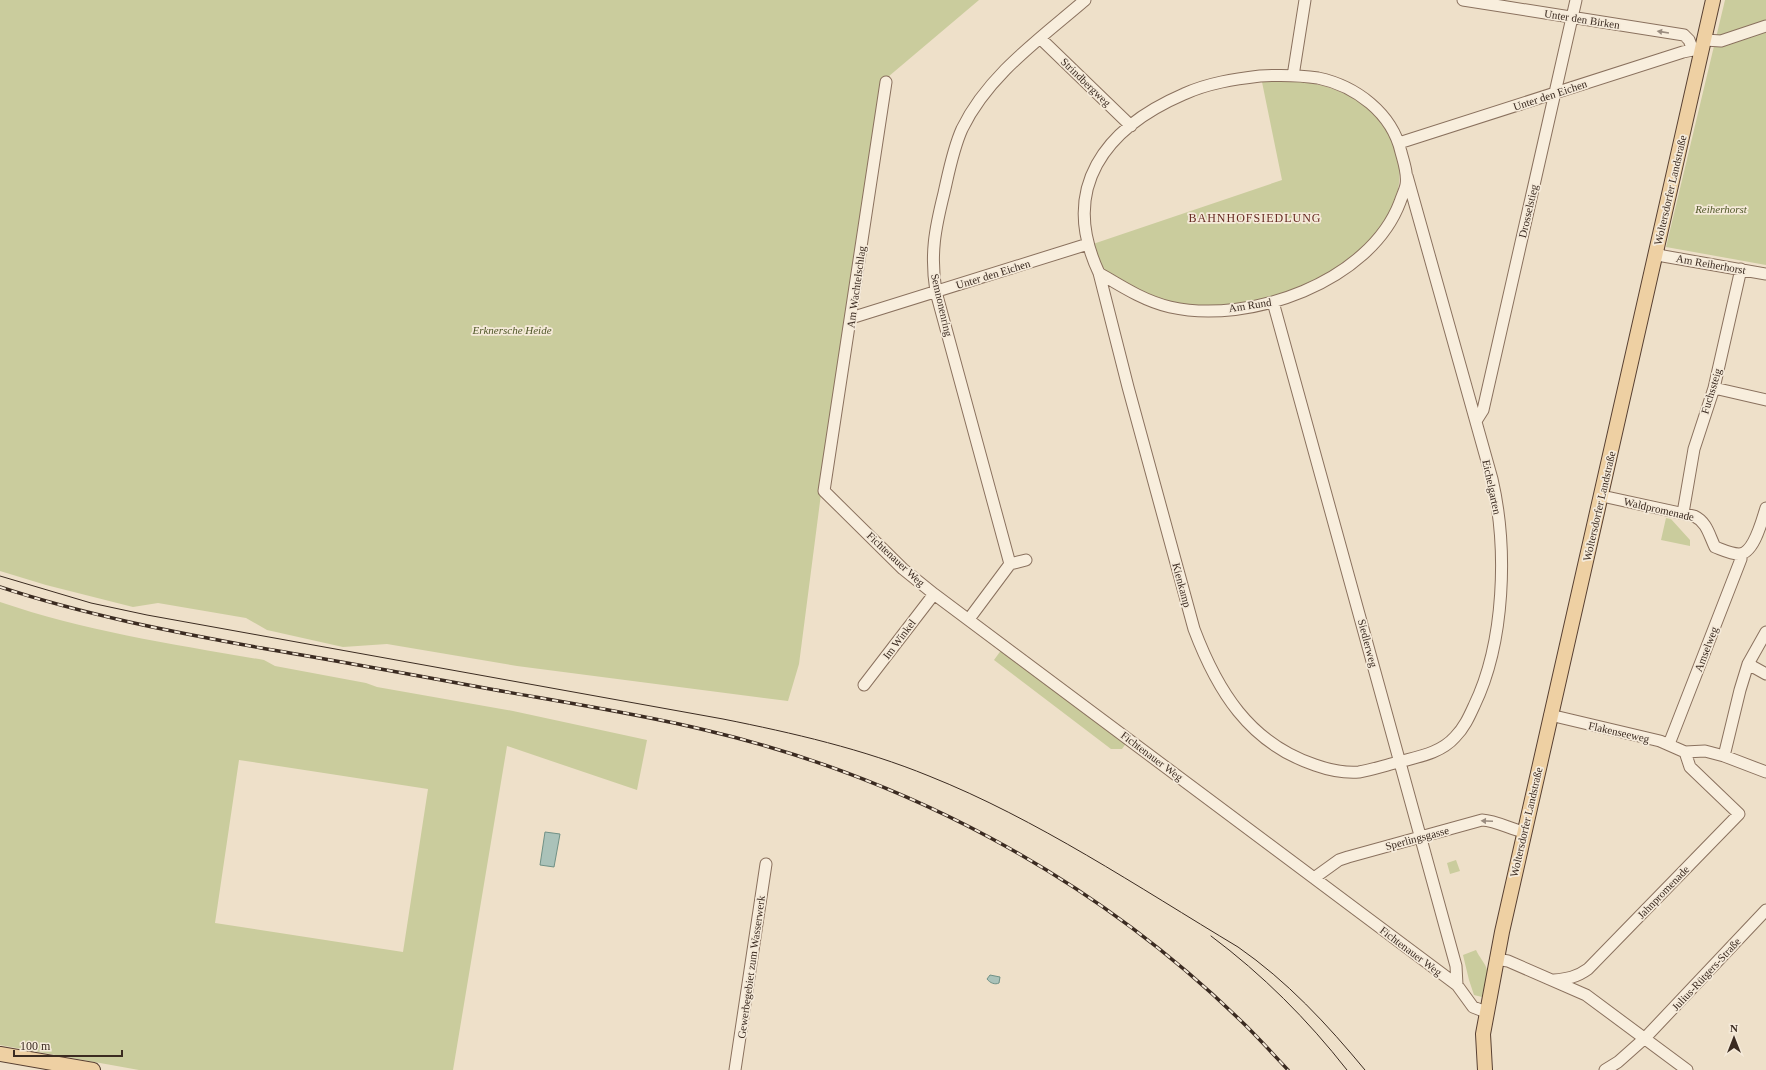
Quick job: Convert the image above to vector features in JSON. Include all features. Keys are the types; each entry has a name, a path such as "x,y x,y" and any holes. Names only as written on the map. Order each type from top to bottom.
{"main road":[{"name":"Woltersdorfer Landstraße","path":"1485,1070 1483,1034 1496,959 1550,715 1602,496 1700,47 1713,0"},
{"path":"0,1054 93,1070"}],"street":[{"name":"Semnonenring","path":"1010,564 936,292 933,256 934,237 955,148 962,129 971,112 985,92 1001,74 1085,0"},
{"path":"1293,76 1305,0"},
{"name":"Unter den Birken","path":"1463,0 1478,1 1572,18 1684,35 1700,47"},
{"name":"Drosselstieg","path":"1476,421 1483,410 1576,0"},
{"name":"Unter den Eichen","path":"1399,143 1766,26"},
{"name":"Strindbergweg","path":"1041,39 1131,126"},
{"name":"Am Rund","path":"1260,76 1318,78 1353,92 1369,102 1382,114 1394,131 1399,143 1407,176 1406,186 1390,224 1378,241 1367,252 1345,269 1327,280 1274,302 1245,308 1207,311 1170,307 1144,298 1099,274 1088,244 1083,207 1090,178 1097,163 1106,151 1131,126 1164,104 1185,93 1237,79 1260,76"},
{"name":"Am Wachtelschlag","path":"824,491 886,82"},
{"name":"Eichelgarten","path":"1400,762 1439,750 1456,737 1466,723 1479,697 1491,660 1496,632 1500,591 1501,549 1496,496 1407,176"},
{"name":"Unter den Eichen","path":"851,318 1088,244"},
{"name":"Am Reiherhorst","path":"1656,252 1665,256 1766,274"},
{"name":"Fuchssteig","path":"1683,513 1696,443 1714,388 1741,269"},
{"name":"Kienkamp","path":"1099,274 1194,629 1206,661 1219,685 1243,718 1255,731 1288,754 1303,761 1340,772 1359,772 1400,762"},
{"name":"Siedlerweg","path":"1274,302 1456,966 1457,985"},
{"path":"1714,388 1766,400"},
{"name":"Fichtenauer Weg","path":"824,491 903,569 934,594 1457,985 1473,1007 1486,1012"},
{"name":"Waldpromenade","path":"1602,496 1683,513 1701,519 1715,547 1733,554 1741,554"},
{"path":"1741,554 1746,552 1754,542 1766,508"},
{"name":"Amselweg","path":"1669,744 1741,559 1741,554"},
{"path":"969,619 1010,564 1026,560"},
{"name":"Im Winkel","path":"864,685 934,594"},
{"path":"1724,756 1748,664 1766,632"},
{"path":"1748,664 1766,674"},
{"name":"Flakenseeweg","path":"1550,715 1669,744 1686,752 1705,751 1724,756 1766,772"},
{"name":"Jahnpromenade","path":"1554,980 1567,979 1580,975 1588,969 1739,814 1690,766 1686,752"},
{"name":"Sperlingsgasse","path":"1314,878 1339,860 1482,820 1493,821 1514,830 1524,832"},
{"name":"Gewerbegebiet zum Wasserwerk","path":"735,1070 766,864"},
{"name":"Julius-Rütgers-Straße","path":"1605,1070 1617,1067 1766,910"},
{"path":"1496,959 1508,961 1586,995 1687,1070"},
{"path":"1586,995 1583,987 1584,978 1588,969"}],"green space":[{"name":"Erknersche Heide","path":"0,0 979,0 882,82 821,494 799,664 788,701 517,666 387,644 343,647 267,630 246,618 158,603 133,607 46,585 0,571"},
{"name":"Reiherhorst","path":"1725,0 1766,0 1766,265 1666,247"},
{"path":"1289,80 1318,84 1346,94 1371,110 1389,133 1397,153 1400,173 1397,193 1391,211 1381,228 1368,244 1353,258 1328,274 1265,299 1226,306 1213,307 1162,301 1134,288 1108,273 1101,264 1093,244 1282,180 1262,82"},
{"path":"1666,518 1671,519 1690,540 1690,546 1661,540"},
{"path":"0,602 98,629 198,649 264,660 275,666 366,683 377,687 513,711 647,740 637,790 507,746 453,1070 139,1070 0,1045","holes":["239,760 428,789 403,952 215,923"]},
{"path":"1002,649 1127,742 1122,749 1111,749 994,660"},
{"path":"1456,860 1460,871 1450,874 1447,863"},
{"path":"1476,950 1487,970 1482,997 1474,995 1463,955"}],"shaded area":[{"path":"545,832 560,834 554,867 540,865"},
{"path":"990,975 1000,977 999,983 991,983 987,979"}],"tram line":[{"path":"0,576 91,603 147,615 749,724 828,743 904,766 969,793 1048,833 1238,947 1273,974 1306,1004 1365,1070"},
{"path":"1211,936 1249,966 1284,998 1332,1051 1347,1070"}],"railway":[{"path":"0,587 64,606 162,629 652,718 705,730 779,750 852,775 923,804 992,838 1058,877 1121,920 1182,967 1245,1025 1288,1070"}],"district":[{"name":"BAHNHOFSIEDLUNG","path":"1255,218"}]}
